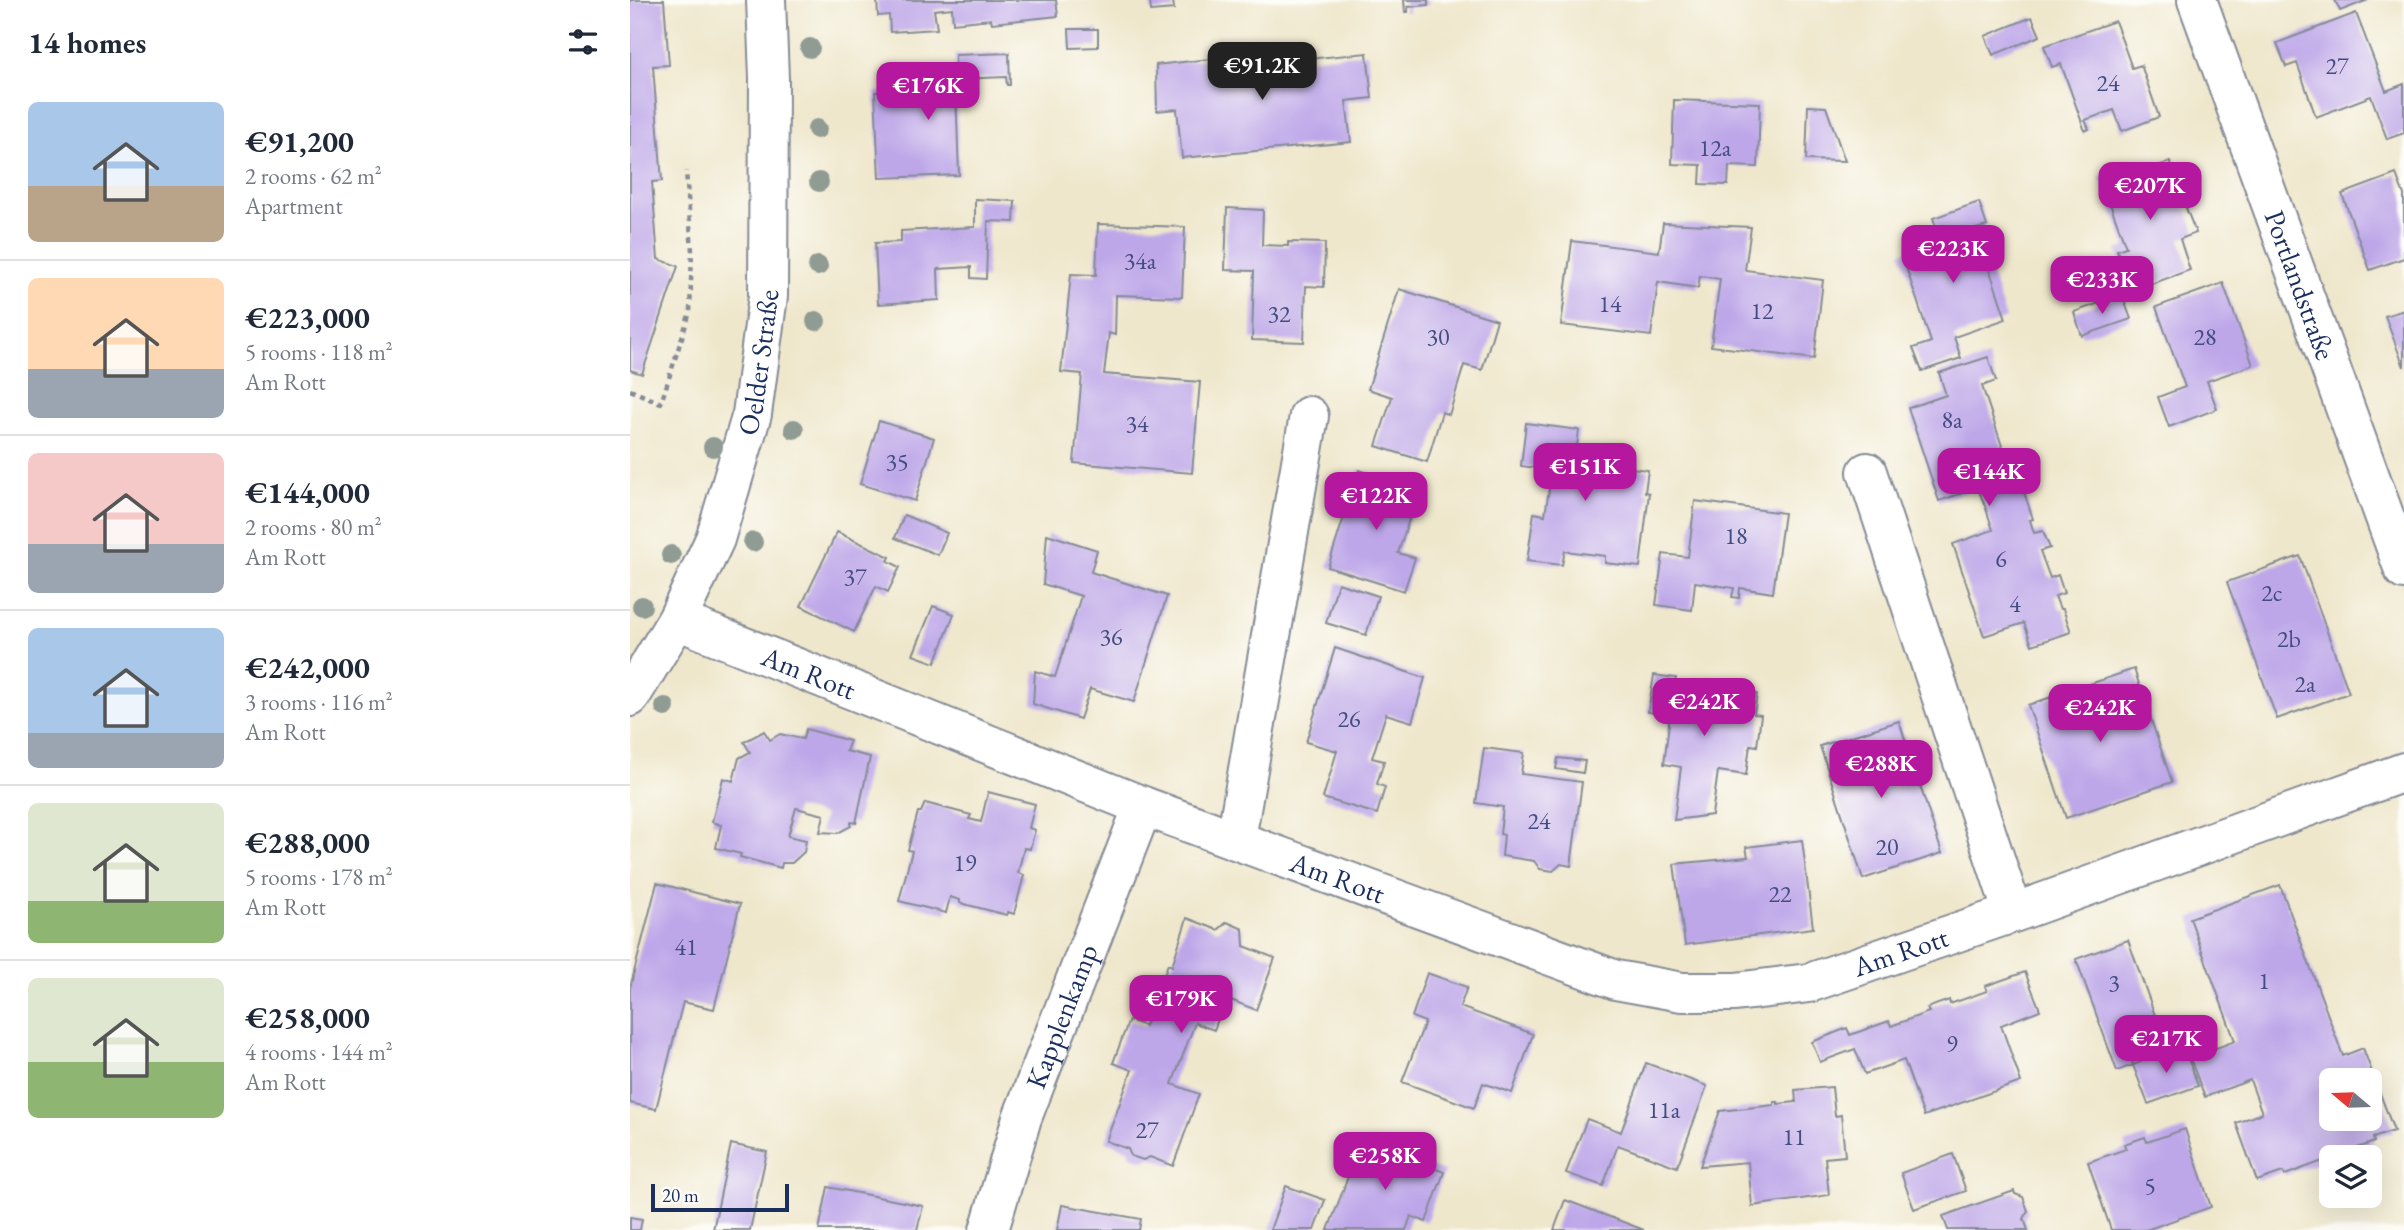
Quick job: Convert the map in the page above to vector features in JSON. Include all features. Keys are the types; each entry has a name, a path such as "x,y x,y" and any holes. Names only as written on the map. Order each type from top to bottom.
{"street":[{"name":"Oelder Straße","path":"630,697 677,620 715,539 752,414 768,296 769,78 766,0"},
{"name":"Portlandstraße","path":"2197,0 2404,570"},
{"path":"1236,839 1309,416"},
{"path":"1867,472 2013,913"},
{"name":"Am Rott","path":"677,620 1143,806 1616,981 1682,992 1735,992 1810,983 2404,772"},
{"name":"Kapplenkamp","path":"989,1230 1022,1118 1143,806"}],"path":[{"path":"630,390 661,403 690,312 692,251 686,171"}],"building":[{"path":"630,0 664,0 669,65 653,66 662,181 652,182 658,259 678,266 642,374 630,370"},
{"path":"877,0 1056,0 1058,16 992,23 991,19 953,23 952,8 934,10 937,29 890,32 889,15 878,16"},
{"path":"1150,0 1173,0 1174,9 1151,11"},
{"path":"1404,0 1428,0 1428,5 1408,7 1408,12 1405,12"},
{"path":"2335,0 2368,0 2340,11"},
{"path":"2356,13 2386,91 2404,84 2404,133 2387,139 2371,96 2316,117 2297,63 2286,67 2277,43"},
{"path":"2032,17 2040,36 1993,55 1985,36"},
{"path":"2115,21 2132,68 2141,65 2159,117 2122,131 2114,110 2085,120 2089,129 2085,131 2061,64 2052,67 2044,46"},
{"path":"1069,29 1098,29 1098,47 1070,48"},
{"path":"1009,53 1010,85 1007,85 1006,77 959,79 959,88 956,89 955,55"},
{"path":"1367,53 1372,98 1346,101 1351,142 1182,158 1177,109 1157,111 1156,65 1256,54 1256,64"},
{"path":"926,80 926,90 956,89 959,175 879,178 875,92 907,91 907,81"},
{"path":"1674,100 1760,103 1758,167 1729,166 1728,185 1700,184 1701,165 1672,164"},
{"path":"1808,106 1826,107 1845,161 1806,160"},
{"path":"2170,162 2179,187 2187,184 2195,205 2186,208 2196,233 2180,239 2190,270 2132,291 2117,250 2126,247 2100,177 2136,164 2139,172"},
{"path":"2396,174 2404,195 2404,258 2370,270 2342,194"},
{"path":"975,199 1015,201 1014,222 988,221 986,279 971,278 971,267 938,269 939,300 878,304 875,243 901,242 901,231 975,227"},
{"path":"1979,202 1987,226 1976,229 2006,319 1954,337 1961,358 1922,371 1913,348 1931,342 1901,252 1940,239 1933,218"},
{"path":"1227,208 1263,210 1262,245 1288,246 1288,242 1325,243 1324,287 1306,286 1304,342 1252,340 1254,271 1225,270"},
{"path":"1663,223 1751,227 1745,270 1823,280 1814,359 1711,346 1720,279 1700,276 1698,288 1658,282 1651,336 1561,325 1572,241 1659,252"},
{"path":"1098,224 1185,227 1182,297 1116,295 1115,335 1109,333 1104,374 1200,382 1192,473 1074,463 1082,374 1061,372 1071,274 1096,275"},
{"path":"2223,283 2253,365 2207,381 2217,409 2169,427 2158,397 2185,387 2156,307"},
{"path":"1399,289 1497,320 1482,370 1464,365 1449,415 1442,412 1427,462 1376,446 1392,397 1368,389"},
{"path":"2122,295 2131,319 2082,336 2074,312"},
{"path":"2404,310 2404,367 2385,316"},
{"path":"1988,357 1996,381 1982,386 2011,473 2017,471 2033,519 2030,520 2034,533 2043,531 2050,548 2040,551 2050,578 2058,575 2064,593 2055,596 2071,632 2032,645 2024,623 1984,636 1953,544 1993,530 1978,488 1939,501 1908,408 1946,395 1939,373"},
{"path":"879,421 934,438 915,501 860,484"},
{"path":"1526,423 1579,430 1575,461 1648,470 1645,492 1649,493 1640,567 1605,563 1605,556 1565,551 1562,565 1527,561 1534,513 1545,515 1552,470 1521,466"},
{"path":"1359,470 1419,489 1398,553 1415,558 1404,591 1328,567"},
{"path":"1695,501 1784,513 1773,593 1740,588 1739,598 1732,597 1734,588 1695,582 1692,610 1656,605 1663,554 1688,557"},
{"path":"904,515 947,533 938,555 895,538"},
{"path":"837,532 890,557 888,561 900,567 888,592 876,586 854,632 801,606"},
{"path":"1047,534 1097,550 1091,572 1167,596 1134,702 1090,689 1080,719 1033,704 1035,671 1055,677 1081,596 1043,584"},
{"path":"2300,556 2349,693 2277,719 2227,582"},
{"path":"1338,583 1378,596 1366,635 1326,623"},
{"path":"933,606 954,614 935,663 913,655"},
{"path":"1335,648 1425,678 1412,722 1386,714 1372,758 1384,761 1377,784 1385,787 1377,814 1323,798 1337,751 1306,742"},
{"path":"2134,669 2172,782 2066,818 2028,705"},
{"path":"1654,675 1676,678 1675,683 1757,694 1754,714 1761,715 1757,746 1750,745 1746,775 1718,771 1712,815 1674,820 1681,767 1664,764 1670,715 1648,712"},
{"path":"1899,721 1942,853 1863,879 1820,746"},
{"path":"806,729 850,741 846,751 870,757 856,823 851,822 851,826 838,833 820,832 824,815 796,808 788,836 806,840 804,852 792,863 782,863 781,868 716,848 721,825 712,822 723,778 733,781 739,758 750,752 744,742 764,731 770,740 780,734 803,739"},
{"path":"1484,748 1524,753 1521,774 1582,782 1571,866 1561,864 1553,871 1540,869 1534,861 1502,856 1504,835 1500,834 1503,807 1476,803"},
{"path":"1558,758 1585,761 1583,773 1556,769"},
{"path":"988,792 1035,804 1029,828 1035,830 1030,849 1024,848 1018,873 1024,875 1014,914 1008,912 1007,915 960,903 960,900 950,897 946,913 899,901 912,851 908,850 918,812 921,812 925,803 971,815 969,819 981,822"},
{"path":"1802,840 1813,928 1685,945 1674,864 1748,857 1746,847"},
{"path":"657,883 740,904 714,1009 683,1002 656,1109 630,1103 630,988"},
{"path":"2280,885 2343,1056 2363,1048 2370,1068 2319,1068 2319,1131 2382,1131 2382,1099 2394,1131 2373,1138 2374,1142 2366,1145 2319,1145 2319,1162 2285,1175 2283,1172 2257,1181 2236,1123 2262,1113 2250,1080 2205,1097 2190,1058 2235,1041 2190,918"},
{"path":"1187,918 1218,930 1227,922 1243,929 1244,946 1275,958 1256,1010 1226,998 1214,1030 1195,1023 1172,1084 1199,1094 1173,1166 1150,1157 1143,1160 1131,1156 1128,1149 1106,1141 1132,1070 1113,1063 1129,1020 1145,1026 1168,964 1172,966"},
{"path":"2128,940 2167,1049 2132,1062 2133,1065 2117,1071 2076,959"},
{"path":"2025,972 2040,1010 2001,1025 2021,1082 1924,1116 1904,1060 1865,1074 1855,1049 1820,1062 1812,1042 1847,1028 1850,1035 1889,1021 1891,1026 1929,1012 1927,1008 1949,1000 1950,1004 1987,991 1985,986"},
{"path":"1427,973 1467,987 1460,1007 1533,1034 1512,1093 1483,1083 1474,1108 1402,1082 1425,1022 1412,1017"},
{"path":"2183,1045 2198,1086 2148,1104 2133,1065"},
{"path":"1646,1063 1707,1086 1677,1167 1618,1145 1603,1186 1566,1173 1587,1119 1621,1132"},
{"path":"1832,1087 1835,1116 1841,1115 1845,1156 1825,1158 1829,1195 1752,1206 1748,1162 1700,1166 1720,1111 1774,1105 1774,1102 1796,1102 1795,1090"},
{"path":"2185,1129 2211,1207 2146,1230 2111,1230 2088,1162 2126,1149 2124,1144 2145,1137 2147,1142"},
{"path":"1362,1140 1444,1172 1426,1222 1411,1216 1406,1230 1328,1230"},
{"path":"731,1144 767,1152 750,1230 713,1230"},
{"path":"1953,1154 1966,1191 1914,1209 1901,1173"},
{"path":"1286,1186 1325,1200 1314,1230 1270,1230"},
{"path":"828,1187 923,1206 917,1230 819,1230"},
{"path":"2014,1191 2023,1197 2028,1211 2024,1219 2028,1230 1948,1230 1943,1216"},
{"path":"1565,1200 1644,1230 1554,1230"},
{"path":"1062,1205 1141,1219 1139,1230 1057,1230"},
{"path":"630,1217 642,1219 640,1230 630,1230"}]}
